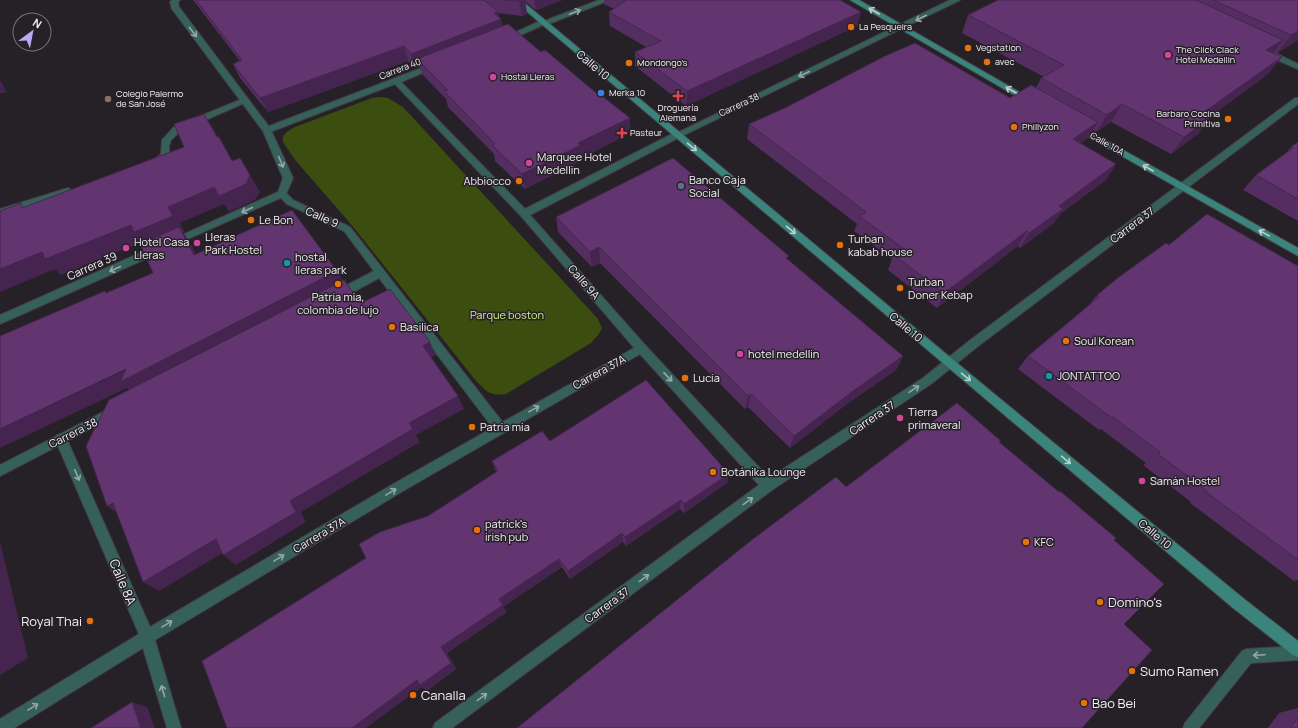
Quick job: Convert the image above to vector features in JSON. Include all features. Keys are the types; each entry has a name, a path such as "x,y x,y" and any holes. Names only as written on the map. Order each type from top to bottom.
{"main road":[{"name":"Calle 10","path":"517,0 1232,598 1298,650"},
{"path":"854,0 1039,105"},
{"name":"Calle 10A","path":"1066,121 1298,252"}],"street":[{"path":"169,0 176,4 267,130 288,178 282,194"},
{"path":"496,42 606,0"},
{"name":"Carrera 38","path":"524,214 677,135 902,28 956,0"},
{"path":"1262,50 1298,67"},
{"name":"Carrera 40","path":"267,130 446,62"},
{"name":"Calle 9A","path":"396,81 524,214 641,348 768,486"},
{"name":"Carrera 37","path":"440,728 768,486 926,381 1298,100"},
{"path":"147,167 160,160 165,154 164,144 169,135 177,130 245,101"},
{"path":"0,212 73,190"},
{"name":"Calle 9","path":"282,194 290,202 347,229 500,428"},
{"name":"Carrera 39","path":"0,320 282,194"},
{"path":"325,302 381,272"},
{"name":"Carrera 37A","path":"0,728 147,636 500,428 641,348"},
{"name":"Carrera 38","path":"0,471 124,407"},
{"name":"Calle 8A","path":"61,439 147,636 174,728"},
{"path":"1190,728 1247,656 1298,654"}],"green space":[{"name":"Parque boston","path":"372,98 388,98 403,107 598,319 602,328 591,343 506,394 497,395 490,393 477,382 350,223 296,161 283,142 283,136 295,127"}],"building":[{"path":"196,0 484,0 498,12 494,13 501,19 411,54 404,46 260,98 233,64 242,60"},
{"path":"623,0 840,0 861,12 687,91 635,52 661,41 609,12 625,1"},
{"path":"998,0 1196,0 1283,40 1266,50 1282,57 1204,112 1212,116 1184,137 1122,104 1107,115 1041,78 1064,65 968,15"},
{"path":"1213,0 1298,0 1298,31 1291,35"},
{"path":"508,24 541,52 545,50 601,97 602,96 630,118 578,143 581,145 522,174 492,145 495,144 444,91 448,90 417,59"},
{"path":"915,43 1010,98 1031,85 1098,122 1073,139 1116,164 1059,206 1063,209 1029,233 1027,231 944,293 894,255 903,248 859,216 866,212 749,124 787,107 885,56"},
{"path":"204,114 232,161 240,158 250,175 246,184 219,196 214,187 168,207 173,216 134,232 131,225 45,259 42,252 0,269 0,211 21,203 22,208 184,147 174,124"},
{"path":"1298,142 1298,199 1256,175 1293,148 1291,147"},
{"path":"673,158 789,256 786,258 903,356 853,391 794,436 751,394 748,396 599,247 590,252 556,217"},
{"path":"292,210 337,271 120,382 126,369 0,429 0,336 105,291 106,293 153,273 140,244 179,227 194,255"},
{"path":"1207,214 1298,266 1298,560 1206,492 1207,491 1158,454 1160,452 1028,356 1099,297 1097,295 1119,277 1166,243 1169,245"},
{"path":"344,280 361,303 390,289 430,342 423,346 458,396 409,423 413,429 290,501 296,512 223,555 216,539 143,582 113,503 107,506 86,446 109,400"},
{"path":"646,380 729,474 684,504 681,500 625,537 622,533 568,571 559,559 499,599 503,605 441,647 451,663 420,685 417,680 352,728 227,728 202,661 366,558 359,544 380,532 428,516 498,471 492,461 542,431 550,441"},
{"path":"957,403 1001,441 999,442 1116,538 1114,540 1164,584 1124,624 1152,650 1082,728 517,728 753,539 836,477 846,487"},
{"path":"132,702 141,728 91,728"},
{"path":"1298,718 1298,728 1290,728"}],"place":[{"name":"La Pesqueira","path":"851,27"},
{"name":"Vegstation","path":"968,48"},
{"name":"The Click Clack Hotel Medellin","path":"1168,55"},
{"name":"avec","path":"987,62"},
{"name":"Mondongo's","path":"629,63"},
{"name":"Hostal Lleras","path":"493,77"},
{"name":"Merka 10","path":"601,93"},
{"name":"Droguería Alemana","path":"678,96"},
{"name":"Colegio Palermo de San José","path":"108,99"},
{"name":"Barbaro Cocina Primitiva","path":"1228,119"},
{"name":"Phillyzon","path":"1014,127"},
{"name":"Pasteur","path":"622,133"},
{"name":"Marquee Hotel Medellin","path":"529,163"},
{"name":"Abbiocco","path":"519,181"},
{"name":"Banco Caja Social","path":"681,186"},
{"name":"Le Bon","path":"251,220"},
{"name":"Lleras Park Hostel","path":"197,243"},
{"name":"Turban kabab house","path":"840,245"},
{"name":"Hotel Casa Lleras","path":"126,248"},
{"name":"hostal lleras park","path":"287,263"},
{"name":"Patria mia, colombia de lujo","path":"338,284"},
{"name":"Turban Doner Kebap","path":"900,288"},
{"name":"Basilica","path":"392,327"},
{"name":"Soul Korean","path":"1066,341"},
{"name":"hotel medellin","path":"740,354"},
{"name":"JONTATTOO","path":"1049,376"},
{"name":"Lucia","path":"685,378"},
{"name":"Tierra primaveral","path":"900,418"},
{"name":"Patria mia","path":"472,427"},
{"name":"Botánika Lounge","path":"713,472"},
{"name":"Samán Hostel","path":"1142,481"},
{"name":"patrick's irish pub","path":"477,530"},
{"name":"KFC","path":"1026,542"},
{"name":"Domino's","path":"1100,602"},
{"name":"Royal Thai","path":"90,621"},
{"name":"Sumo Ramen","path":"1132,671"},
{"name":"Canalla","path":"413,695"},
{"name":"Bao Bei","path":"1084,703"}]}
